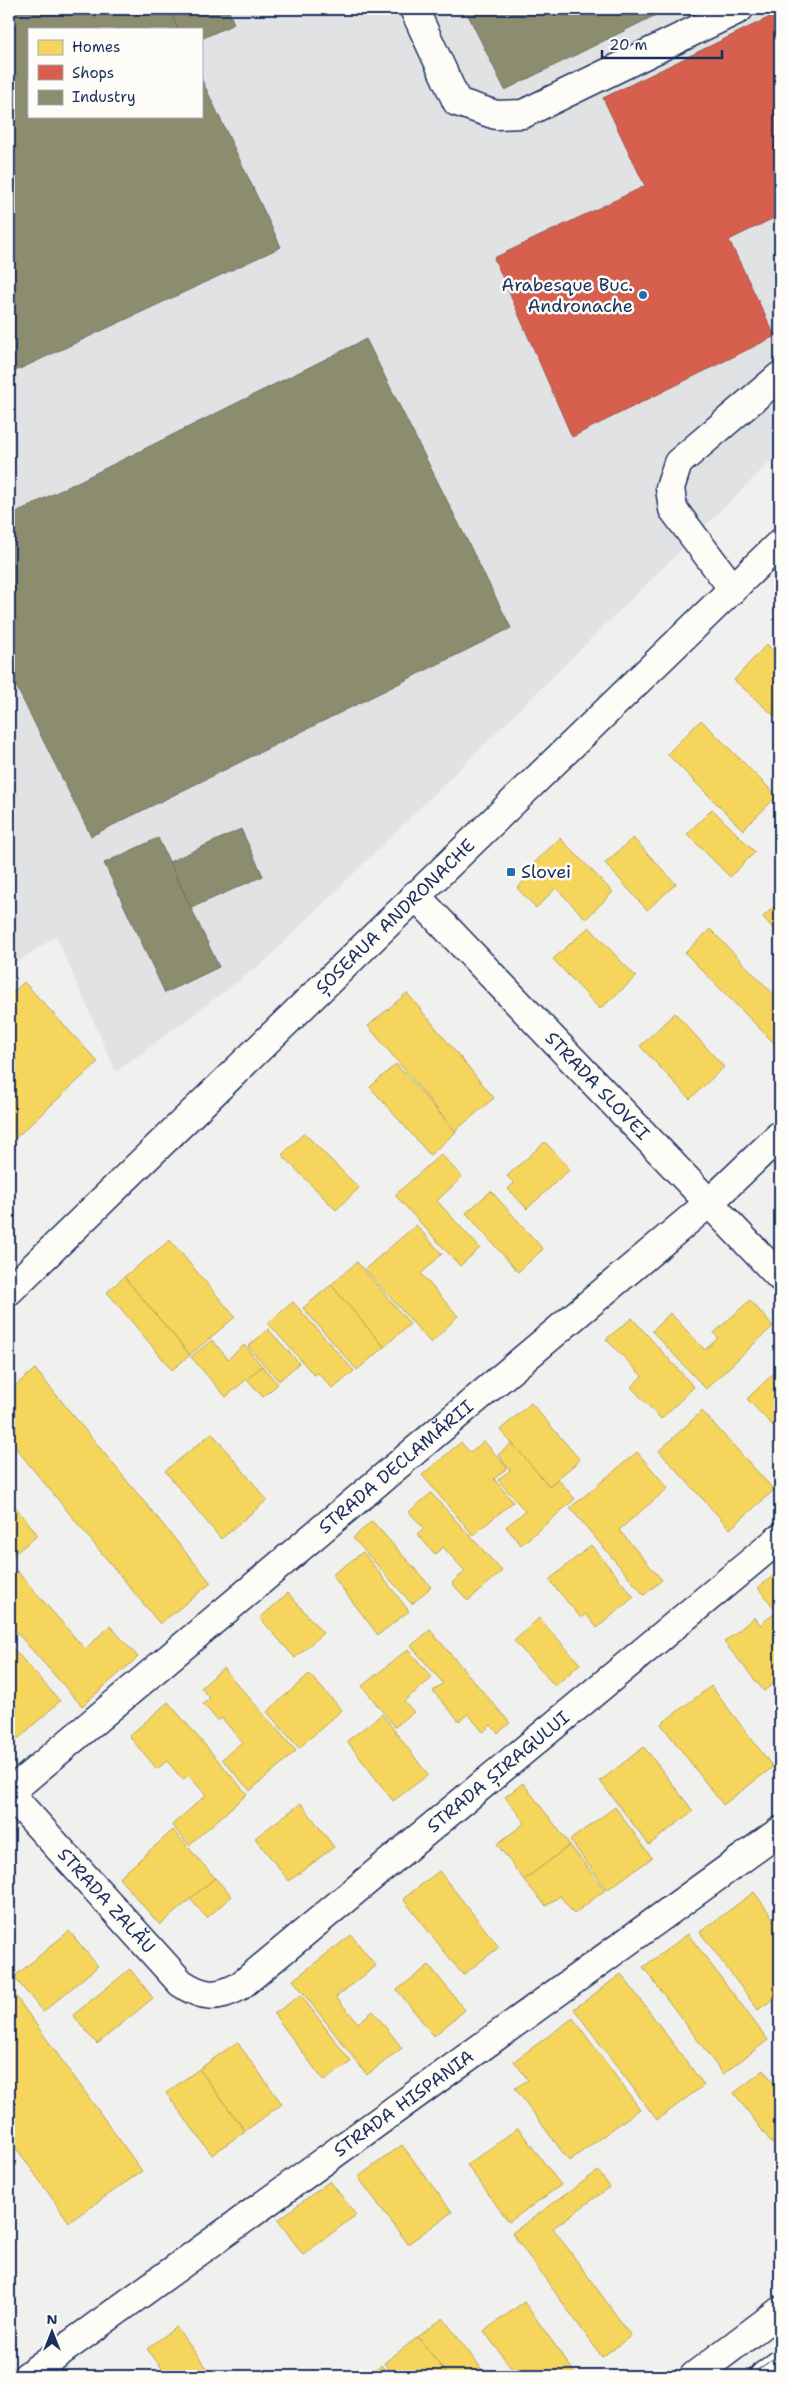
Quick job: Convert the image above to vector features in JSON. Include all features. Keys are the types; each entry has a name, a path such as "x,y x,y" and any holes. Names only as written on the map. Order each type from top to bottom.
{"street":[{"path":"414,9 457,102 496,115 523,114 739,9"},
{"path":"733,589 673,509 670,488 678,463 780,376"},
{"name":"ȘOSEAUA ANDRONACHE","path":"9,1291 780,543"},
{"name":"STRADA SLOVEI","path":"416,895 780,1277"},
{"name":"STRADA DECLAMĂRII","path":"9,1793 710,1202 780,1135"},
{"name":"STRADA ȘIRAGULUI","path":"212,1995 227,1993 240,1986 780,1538"},
{"name":"STRADA ZALĂU","path":"9,1793 181,1983 195,1992 212,1995"},
{"name":"STRADA HISPANIA","path":"27,2376 780,1831"},
{"path":"694,2376 780,2311"},
{"path":"764,2376 780,2364"}],"shaded area":[{"path":"9,9 780,9 780,452 264,962 116,1072 56,936 9,968"}],"building: Homes":[{"path":"767,644 774,652 780,645 780,721 734,680"},
{"path":"701,720 777,796 743,830 667,754"},
{"path":"712,809 755,852 730,877 687,834"},
{"path":"560,838 613,892 586,919 556,888 536,908 517,888 533,872 529,868"},
{"path":"633,838 676,884 647,910 605,863"},
{"path":"780,901 780,936 763,917"},
{"path":"589,927 636,977 600,1009 553,959"},
{"path":"710,929 780,1001 780,1039 775,1044 685,953"},
{"path":"24,982 98,1062 9,1144 9,996"},
{"path":"407,993 494,1098 455,1131 368,1026"},
{"path":"675,1013 724,1067 690,1099 640,1046"},
{"path":"396,1064 456,1132 430,1155 370,1087"},
{"path":"304,1133 359,1188 336,1210 282,1155"},
{"path":"545,1142 570,1169 527,1209 508,1189 514,1183 507,1176"},
{"path":"441,1154 462,1177 437,1201 480,1248 460,1266 395,1195"},
{"path":"491,1191 543,1249 518,1272 466,1213"},
{"path":"416,1225 442,1254 421,1274 458,1316 431,1343 365,1269"},
{"path":"170,1240 235,1317 190,1355 124,1277"},
{"path":"357,1262 410,1324 384,1347 331,1285"},
{"path":"124,1277 190,1355 172,1370 107,1292"},
{"path":"331,1285 384,1347 357,1370 303,1308"},
{"path":"750,1300 773,1326 706,1389 652,1331 670,1313 705,1350 718,1338 714,1333"},
{"path":"293,1302 354,1371 333,1389 318,1373 314,1375 268,1323"},
{"path":"632,1318 694,1387 661,1419 631,1387 642,1376 606,1339"},
{"path":"268,1329 299,1363 279,1381 248,1347"},
{"path":"212,1340 228,1359 244,1345 262,1366 226,1397 191,1357"},
{"path":"262,1366 278,1384 263,1397 247,1379"},
{"path":"780,1367 780,1433 747,1399"},
{"path":"35,1369 211,1583 160,1624 9,1440 9,1391"},
{"path":"531,1403 580,1460 549,1486 500,1430"},
{"path":"702,1411 774,1490 730,1529 659,1451"},
{"path":"212,1433 267,1500 221,1539 165,1471"},
{"path":"484,1441 507,1468 494,1479 513,1502 473,1535 422,1475 461,1442 470,1453"},
{"path":"512,1443 549,1486 558,1479 575,1499 521,1545 506,1527 525,1511 498,1480 510,1470 498,1455"},
{"path":"637,1452 668,1488 619,1530 662,1580 644,1595 570,1508"},
{"path":"431,1493 502,1571 468,1601 452,1583 465,1571 443,1547 435,1554 417,1534 424,1528 409,1512"},
{"path":"9,1499 38,1535 9,1558"},
{"path":"372,1521 431,1587 412,1604 353,1538"},
{"path":"591,1545 634,1597 597,1628 586,1614 581,1618 549,1580"},
{"path":"363,1552 409,1611 378,1635 332,1575"},
{"path":"780,1570 780,1615 758,1588"},
{"path":"17,1571 85,1649 110,1626 138,1657 82,1706 9,1624 9,1578"},
{"path":"288,1593 323,1633 295,1658 260,1618"},
{"path":"775,1613 780,1620 780,1678 764,1691 724,1642 755,1617 760,1625"},
{"path":"539,1618 580,1664 555,1686 514,1641"},
{"path":"430,1630 510,1723 498,1733 491,1725 483,1732 468,1714 459,1721 433,1691 443,1683 411,1646"},
{"path":"9,1644 60,1701 9,1747"},
{"path":"408,1649 432,1678 404,1701 414,1712 395,1727 362,1686"},
{"path":"223,1668 296,1751 250,1791 222,1759 242,1742 222,1718 218,1721 203,1704 210,1698 201,1688"},
{"path":"309,1674 342,1710 299,1748 267,1712"},
{"path":"711,1686 773,1767 723,1805 661,1724"},
{"path":"168,1702 247,1794 189,1845 172,1825 206,1795 188,1775 183,1780 167,1761 157,1769 129,1736"},
{"path":"382,1714 428,1775 393,1801 347,1741"},
{"path":"644,1747 693,1811 649,1845 600,1781"},
{"path":"523,1783 570,1845 524,1880 497,1844 525,1823 505,1797"},
{"path":"301,1803 334,1847 289,1881 255,1838"},
{"path":"615,1807 652,1858 607,1890 570,1840"},
{"path":"173,1830 215,1878 160,1925 119,1878"},
{"path":"570,1845 605,1890 574,1914 560,1896 546,1906 524,1880"},
{"path":"439,1871 499,1947 463,1975 403,1899"},
{"path":"215,1878 232,1896 207,1918 190,1899"},
{"path":"754,1892 780,1928 780,1994 758,2010 700,1932"},
{"path":"69,1931 98,1966 43,2012 14,1977"},
{"path":"688,1934 768,2040 723,2074 643,1967"},
{"path":"351,1935 376,1966 336,1997 358,2023 373,2011 402,2048 367,2075 293,1980"},
{"path":"429,1965 465,2010 434,2036 397,1990"},
{"path":"130,1969 153,1998 97,2044 73,2015"},
{"path":"621,1974 704,2085 657,2120 574,2009"},
{"path":"9,1987 142,2171 69,2222 9,2138"},
{"path":"301,1995 351,2062 324,2081 274,2014"},
{"path":"573,2018 640,2109 569,2161 515,2088 528,2080 514,2061"},
{"path":"237,2042 282,2104 245,2131 199,2069"},
{"path":"199,2069 245,2131 212,2155 166,2093"},
{"path":"764,2070 780,2092 780,2154 734,2093"},
{"path":"518,2128 561,2185 509,2222 467,2165"},
{"path":"402,2145 452,2212 408,2244 358,2177"},
{"path":"598,2171 610,2187 553,2228 631,2336 602,2357 512,2233"},
{"path":"330,2181 356,2215 303,2255 278,2220"},
{"path":"524,2302 577,2376 517,2376 484,2331"},
{"path":"443,2318 487,2376 448,2376 418,2337"},
{"path":"176,2327 213,2376 168,2376 147,2349"},
{"path":"418,2337 448,2376 394,2376 384,2363"},
{"path":"381,2365 390,2376 366,2376"},
{"path":"139,2369 144,2376 129,2376"}],"building: Shops":[{"path":"780,12 780,215 729,240 775,336 572,437 494,258 645,186 603,98"}],"building: Industry":[{"path":"13,9 169,9 178,28 28,28 28,118 202,118 202,80 281,247 9,374 9,11"},
{"path":"169,9 228,9 234,24 202,39 202,28 178,28"},
{"path":"465,9 668,9 505,90"},
{"path":"366,339 511,628 91,836 9,672 9,516"},
{"path":"241,829 263,876 191,908 169,862"},
{"path":"158,838 219,967 165,993 104,863"}],"tram line":[{"path":"749,2376 780,2354"}],"place":[{"name":"Arabesque Buc. Andronache","path":"643,295"},
{"name":"Slovei","path":"511,872"}]}
